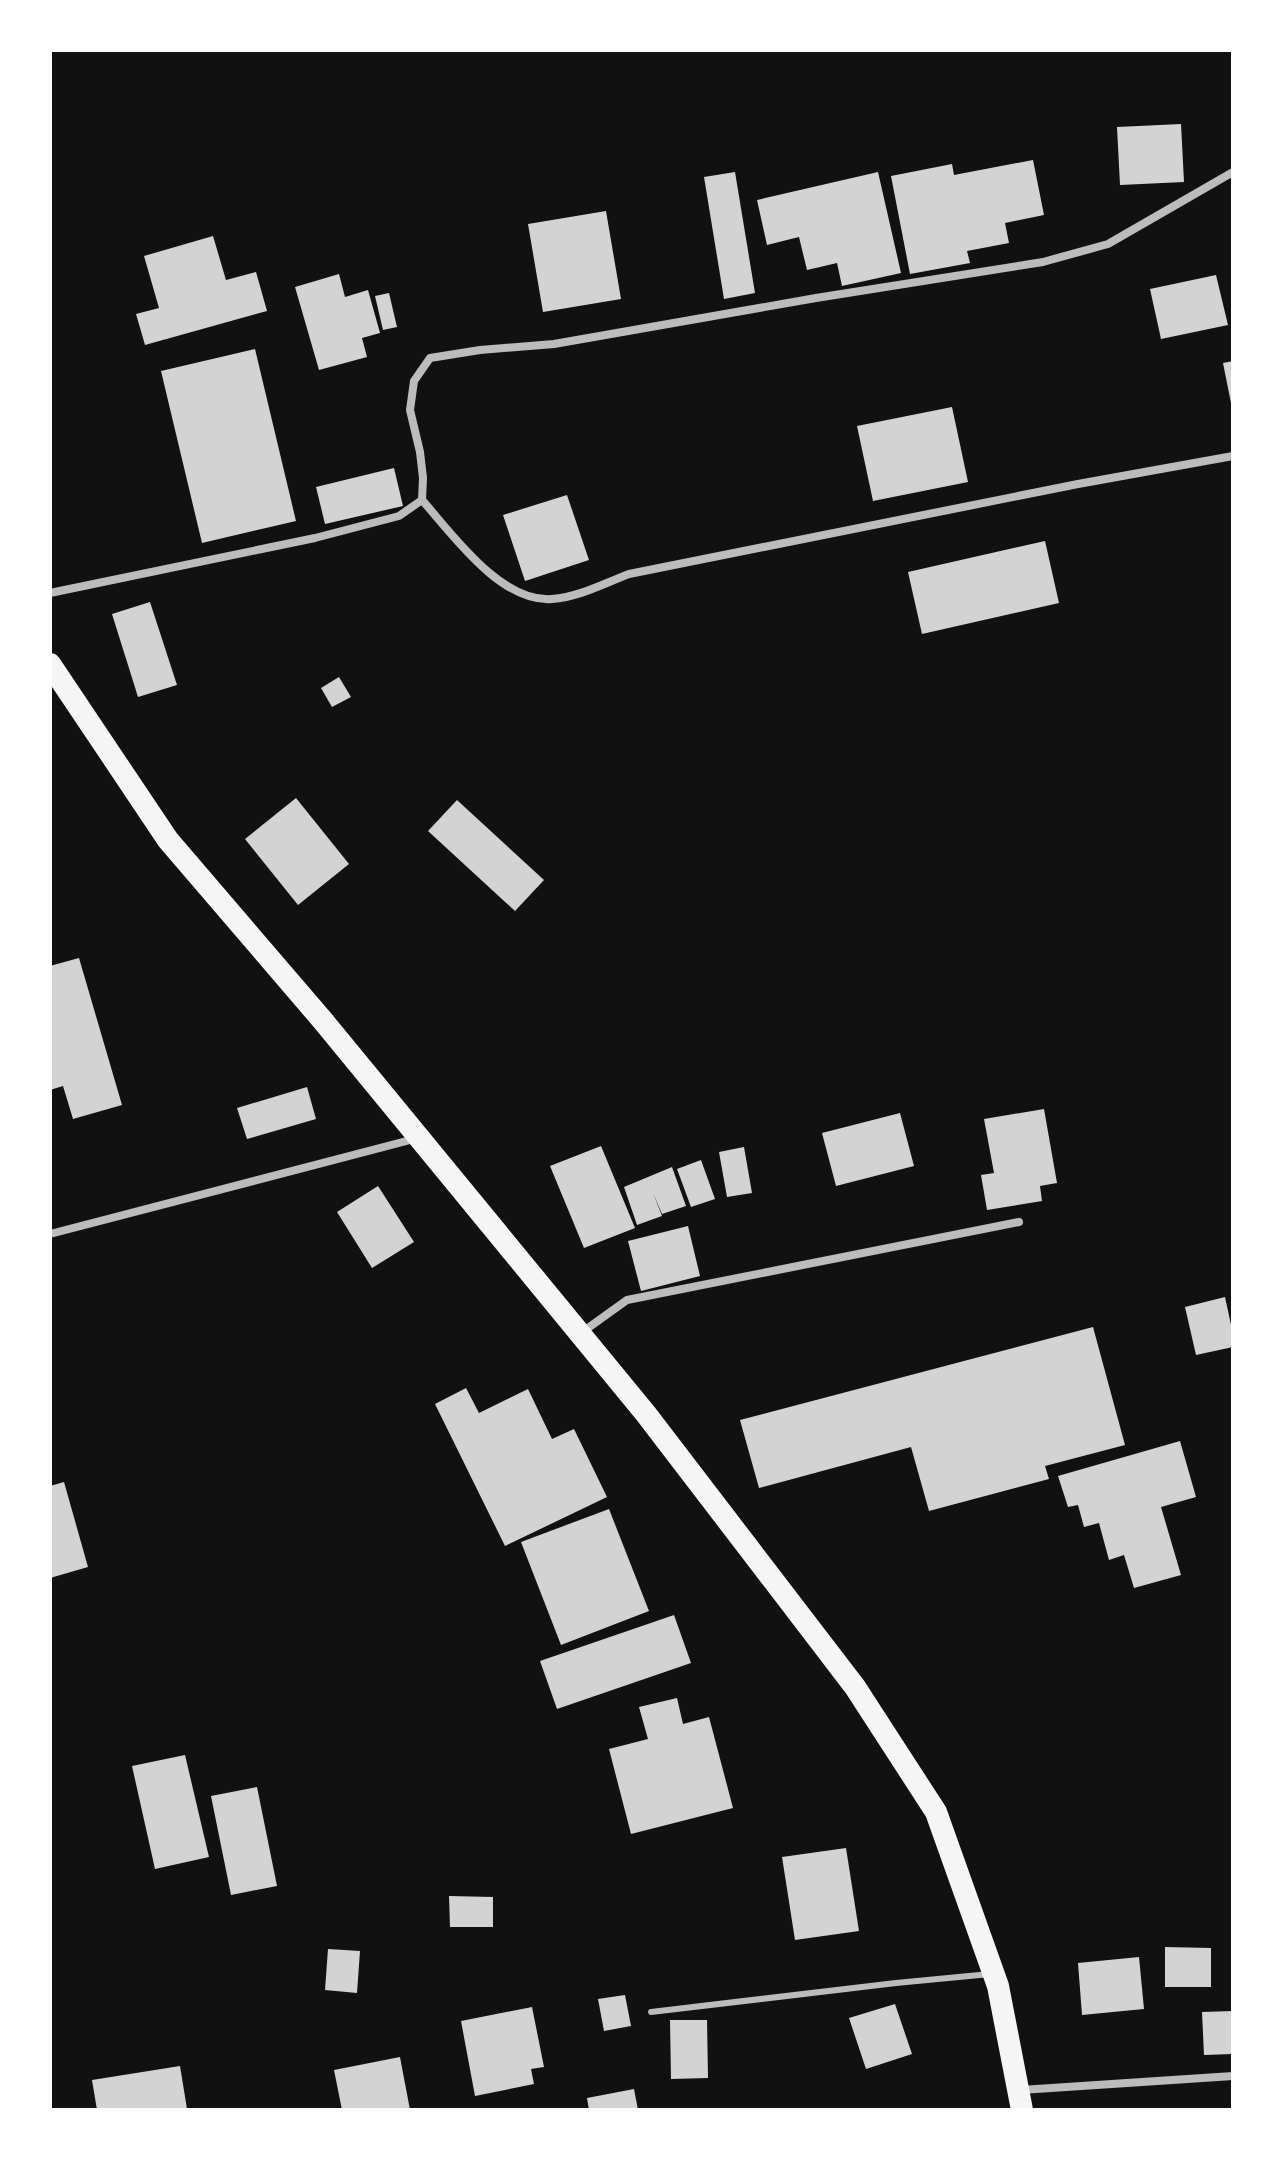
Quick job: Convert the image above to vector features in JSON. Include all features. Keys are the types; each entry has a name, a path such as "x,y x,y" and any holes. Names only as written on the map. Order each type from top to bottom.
{"highway":[{"path":"50,664 168,840 324,1022 646,1414 855,1687 936,1812 993,1974 1021,2100"}],"street":[{"path":"1233,172 1108,244 1043,262 554,344 430,358 414,381 410,410 420,452 422,500 483,567 516,592 551,599 588,591 629,574 1233,456"},
{"path":"50,593 315,538 399,516 422,500"},
{"path":"50,1234 419,1138"},
{"path":"580,1334 627,1300 1019,1222"},
{"path":"1021,2100 1233,2076"}],"lane":[{"path":"651,2012 993,1974"}],"building":[{"path":"1181,124 1184,182 1120,185 1117,127"},
{"path":"1033,160 1044,215 1005,223 1009,243 967,251 970,263 910,274 891,176 952,164 954,175"},
{"path":"735,172 755,293 724,299 704,177"},
{"path":"878,172 901,273 842,286 837,263 807,270 799,237 767,245 757,200"},
{"path":"606,211 621,299 543,312 528,224"},
{"path":"213,236 226,280 256,272 267,311 145,345 136,314 159,308 144,256"},
{"path":"339,274 345,297 368,290 380,333 362,338 367,357 319,370 295,287"},
{"path":"1216,275 1228,325 1161,339 1150,289"},
{"path":"389,293 397,327 383,330 375,296"},
{"path":"255,349 296,521 202,543 161,371"},
{"path":"1233,361 1233,407 1232,408 1223,363"},
{"path":"952,407 968,482 873,501 857,426"},
{"path":"394,468 403,506 325,524 316,487"},
{"path":"567,495 589,560 525,581 503,515"},
{"path":"1045,541 1059,603 922,634 908,572"},
{"path":"150,602 177,685 138,697 112,614"},
{"path":"339,677 351,697 332,707 321,688"},
{"path":"296,798 349,864 298,905 245,839"},
{"path":"457,800 544,880 515,911 428,831"},
{"path":"79,958 122,1105 73,1119 63,1086 50,1090 50,966"},
{"path":"307,1087 316,1119 247,1139 237,1108"},
{"path":"1044,1109 1057,1183 1040,1186 1042,1201 987,1210 981,1175 994,1173 984,1119"},
{"path":"900,1113 914,1166 836,1186 822,1133"},
{"path":"601,1146 635,1228 584,1248 550,1166"},
{"path":"744,1147 752,1193 727,1197 719,1152"},
{"path":"701,1160 715,1199 691,1207 677,1169"},
{"path":"672,1167 686,1206 662,1214 653,1193 662,1216 637,1225 624,1187"},
{"path":"378,1186 414,1242 372,1268 337,1212"},
{"path":"688,1226 700,1276 641,1291 628,1241"},
{"path":"1225,1297 1233,1347 1196,1355 1185,1307"},
{"path":"1093,1327 1125,1445 1045,1466 1049,1479 929,1511 911,1447 759,1488 740,1420"},
{"path":"466,1388 479,1413 528,1389 552,1439 574,1429 607,1497 505,1546 435,1404"},
{"path":"1180,1441 1196,1497 1161,1507 1181,1575 1134,1588 1124,1555 1109,1560 1099,1523 1084,1527 1078,1505 1068,1507 1058,1476"},
{"path":"64,1482 88,1567 50,1578 50,1486"},
{"path":"609,1509 649,1611 561,1645 521,1542"},
{"path":"674,1615 691,1663 557,1709 540,1661"},
{"path":"677,1698 683,1724 709,1717 733,1808 631,1834 609,1749 648,1739 639,1707"},
{"path":"185,1755 209,1857 155,1869 132,1766"},
{"path":"257,1787 277,1886 231,1895 211,1796"},
{"path":"846,1848 859,1931 795,1940 782,1857"},
{"path":"449,1896 493,1897 493,1927 450,1927"},
{"path":"1165,1947 1211,1948 1211,1987 1165,1987"},
{"path":"328,1949 360,1951 357,1993 325,1990"},
{"path":"1139,1957 1144,2009 1082,2015 1078,1963"},
{"path":"625,1995 631,2026 604,2031 598,1999"},
{"path":"895,2004 912,2054 866,2069 849,2018"},
{"path":"532,2007 544,2067 531,2069 534,2084 475,2096 461,2021"},
{"path":"1233,2011 1233,2054 1204,2055 1202,2012"},
{"path":"670,2020 707,2020 708,2078 671,2079"},
{"path":"400,2057 410,2110 342,2110 334,2070"},
{"path":"180,2066 187,2109 97,2110 92,2080"},
{"path":"634,2089 638,2110 589,2110 587,2098"}]}
